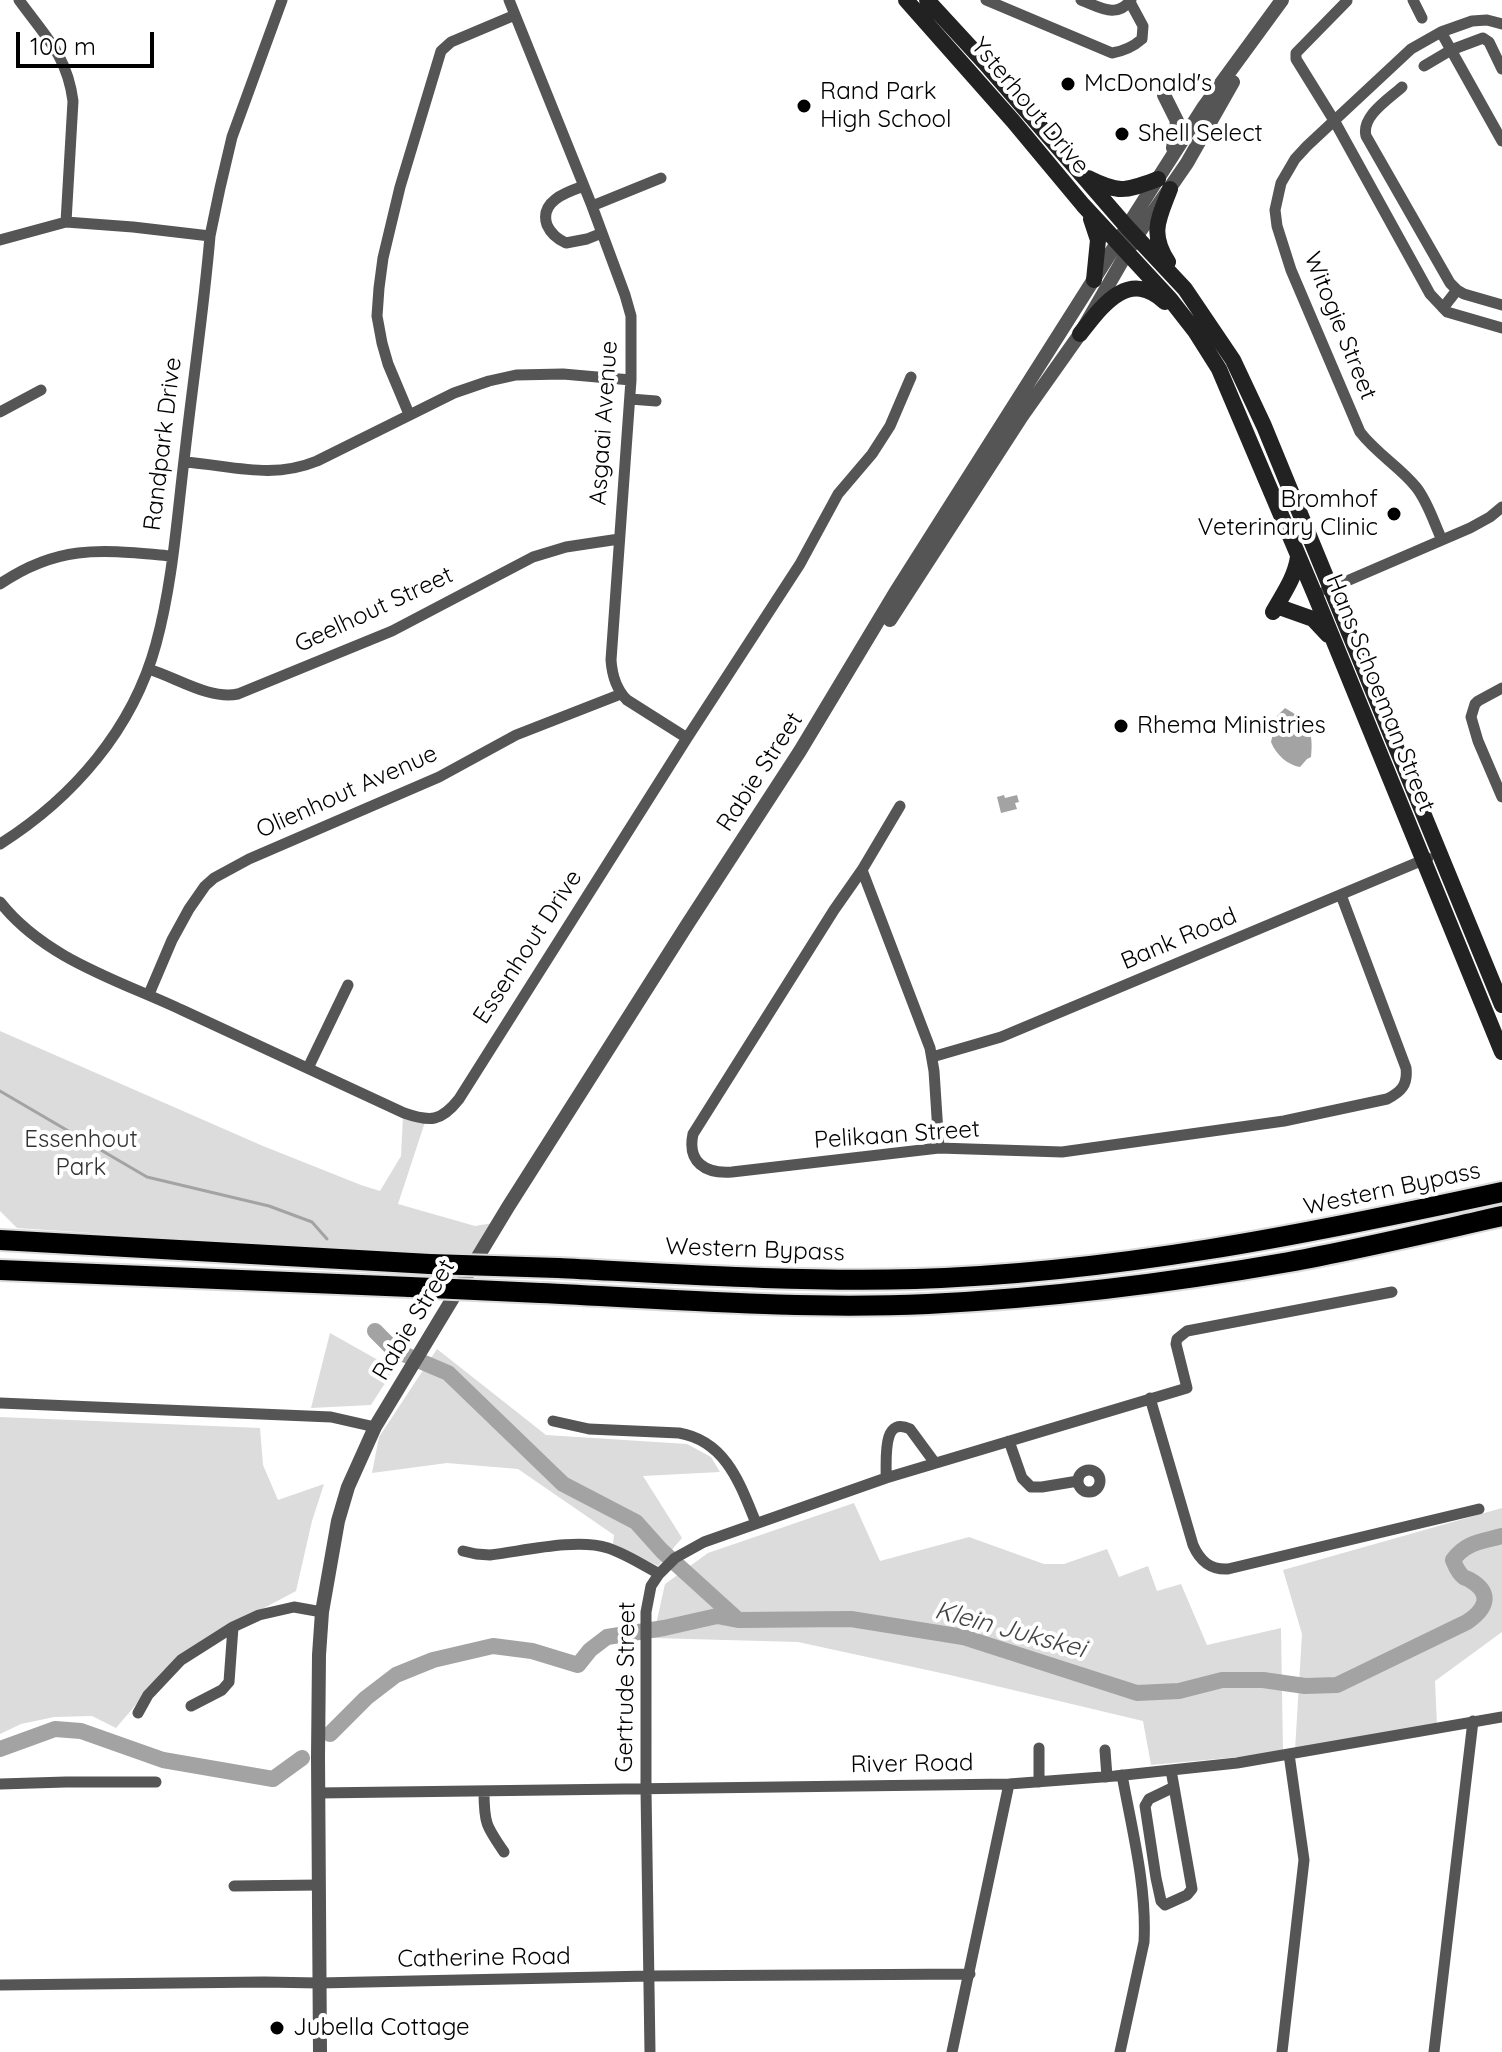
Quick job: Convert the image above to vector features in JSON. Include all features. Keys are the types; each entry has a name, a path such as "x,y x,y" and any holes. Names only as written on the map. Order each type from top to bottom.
{"highway":[{"name":"Western Bypass","path":"0,1240 430,1264 823,1280 918,1279 1119,1263 1238,1246 1502,1192"},
{"name":"Western Bypass","path":"0,1270 815,1305 925,1304 1030,1297 1214,1274 1291,1262 1502,1216"}],"main road":[{"name":"Ysterhout Drive","path":"906,0 1122,248"},
{"name":"Ysterhout Drive","path":"927,0 1132,232"},
{"path":"1080,173 1104,186 1120,190 1164,184 1157,239 1185,289"},
{"path":"1083,205 1098,240 1094,280"},
{"name":"Hans Schoeman Street","path":"1132,232 1185,289 1229,353 1249,392 1323,592 1440,853 1502,1005"},
{"name":"Hans Schoeman Street","path":"1122,248 1195,331 1219,369 1298,557 1323,592 1334,643 1502,1052"},
{"path":"1080,334 1110,298 1137,289 1162,298 1195,331"},
{"path":"1298,557 1294,574 1277,610 1313,619 1334,643"}],"street":[{"path":"19,0 59,54 71,86 73,101 66,222"},
{"name":"Randpark Drive","path":"0,844 51,808 94,763 130,709 148,669 163,614 172,556 210,236 232,137 282,0"},
{"name":"Asgaai Avenue","path":"509,0 592,206 631,316 630,399 611,660 612,672 621,694"},
{"path":"986,0 1112,53 1135,46 1142,39 1143,26 1130,1 1124,8 1113,11 1081,0"},
{"path":"1171,160 1203,108 1282,0"},
{"path":"1413,0 1422,18"},
{"path":"1347,1 1295,56 1430,294 1443,308 1458,317 1502,328"},
{"path":"409,414 385,356 377,316 383,258 400,187 441,51 451,42 515,15"},
{"name":"Witogie Street","path":"1442,540 1416,487 1360,432 1291,270 1275,210 1281,183 1301,152 1403,55 1441,32 1479,19 1502,24"},
{"path":"1122,248 1164,184 1187,163 1251,52 1261,28"},
{"path":"1441,32 1502,141"},
{"path":"1424,66 1451,50 1477,39 1486,39 1502,69"},
{"path":"1402,87 1367,120 1364,128 1366,136 1457,290 1502,305"},
{"path":"1164,95 1177,121 1177,128 1164,184"},
{"path":"592,206 661,178"},
{"path":"584,186 561,195 547,207 545,217 548,226 552,234 566,243 602,233"},
{"path":"0,240 66,222 210,236"},
{"name":"Rabie Street","path":"320,2052 319,1655 322,1612 338,1521 348,1487 375,1427 524,1182 832,701 895,593 1094,280 1122,248"},
{"name":"Rabie Street","path":"832,701 859,666 1022,416 1080,334 1122,248"},
{"path":"1443,308 1457,290"},
{"path":"184,462 262,471 295,469 468,388 516,375 571,374 631,380"},
{"name":"Essenhout Drive","path":"0,902 16,920 52,949 74,961 411,1116 435,1119 449,1111 800,564 838,494 890,426 911,377"},
{"path":"0,412 41,390"},
{"path":"630,399 656,401"},
{"path":"1323,592 1481,522 1502,507"},
{"name":"Geelhout Street","path":"148,669 216,695 238,694 392,631 533,557 566,547 619,539"},
{"path":"0,584 31,565 79,552 107,550 172,556"},
{"path":"1502,688 1478,701 1471,717 1502,797"},
{"path":"621,694 687,738"},
{"name":"Olienhout Avenue","path":"149,994 189,909 214,878 249,859 439,777 516,735 621,694"},
{"name":"Pelikaan Street","path":"900,806 693,1134 692,1150 698,1163 705,1168 720,1173 939,1148 1062,1152 1299,1119 1379,1101 1398,1093 1406,1080 1404,1060 1341,895"},
{"name":"Bank Road","path":"932,1057 1001,1037 1440,853"},
{"path":"862,870 932,1057 939,1148"},
{"path":"308,1068 348,985"},
{"name":"Gertrude Street","path":"650,2052 646,1616 648,1594 653,1581 662,1571 675,1558 704,1542 756,1523 886,1478 1187,1388 1176,1344 1177,1339 1187,1331 1392,1292"},
{"path":"1150,1398 1193,1545 1202,1561 1213,1568 1228,1569 1479,1509"},
{"path":"0,1403 331,1417 375,1427"},
{"path":"553,1421 589,1429 692,1435 721,1455 743,1492 756,1523"},
{"path":"886,1478 888,1440 895,1428 905,1426 910,1429 935,1463"},
{"path":"1009,1441 1022,1478 1031,1487 1078,1481"},
{"path":"463,1551 490,1555 594,1545 612,1549 662,1571"},
{"path":"138,1713 148,1695 181,1660 233,1627 259,1615 294,1607 322,1612"},
{"path":"191,1706 222,1690 229,1682 233,1627"},
{"name":"River Road","path":"318,1793 1009,1784 1237,1763 1502,1717"},
{"path":"1434,2052 1473,1721"},
{"path":"1039,1748 1039,1782"},
{"path":"1105,1750 1107,1777"},
{"path":"1282,2052 1304,1860 1289,1754"},
{"path":"1171,1770 1174,1787 1192,1889 1187,1895 1165,1905 1161,1901 1156,1878 1145,1806 1149,1799 1174,1787"},
{"path":"1120,2052 1144,1942 1145,1924 1144,1898 1122,1775"},
{"path":"0,1784 156,1782"},
{"path":"952,2052 1009,1784"},
{"path":"484,1791 488,1829 504,1852"},
{"path":"234,1886 319,1885"},
{"name":"Catherine Road","path":"0,1985 970,1974"}],"green space":[{"name":"Essenhout Park","path":"0,1031 263,1146 380,1191 401,1156 403,1116 425,1122 398,1204 475,1226 499,1222 481,1259 17,1228 0,1211"},
{"path":"330,1333 394,1369 371,1405 311,1408"},
{"path":"437,1349 546,1435 687,1444 711,1457 720,1472 643,1476 682,1538 658,1566 613,1544 614,1535 518,1469 447,1463 372,1473 379,1437"},
{"path":"0,1417 260,1428 263,1465 278,1500 324,1484 296,1591 174,1660 116,1728 92,1716 54,1717 21,1724 0,1734"},
{"path":"854,1503 880,1561 969,1537 1044,1564 1064,1564 1107,1549 1119,1577 1148,1566 1157,1591 1181,1584 1207,1645 1281,1628 1283,1753 1151,1765 1143,1721 798,1642 653,1638 665,1584 708,1553"},
{"path":"1502,1508 1502,1632 1435,1681 1437,1725 1295,1750 1302,1634 1283,1570"}],"shaded area":[{"path":"1285,708 1304,722 1310,733 1311,757 1300,767 1283,759 1271,742 1277,716"},
{"path":"1004,795 1005,798 1017,795 1017,809 1001,813 997,797"}],"waterway":[{"path":"0,1091 147,1177 269,1206 312,1222 327,1239"},
{"path":"375,1331 394,1350 448,1373 563,1484 636,1522 662,1551 737,1619"},
{"name":"Klein Jukskei","path":"330,1734 366,1698 396,1675 433,1660 493,1646 532,1651 578,1665 590,1650 607,1637 717,1616 738,1620 851,1619 963,1637 1137,1693 1179,1691 1222,1680 1337,1685 1473,1617 1482,1607 1484,1596 1478,1585 1462,1576 1453,1560 1469,1546 1502,1536"},
{"name":"Klein Jukskei","path":"0,1749 55,1729 81,1731 163,1760 273,1779 302,1758"}],"place":[{"name":"McDonald's","path":"1068,84"},
{"name":"Rand Park High School","path":"804,106"},
{"name":"Shell Select","path":"1122,134"},
{"name":"Bromhof Veterinary Clinic","path":"1394,514"},
{"name":"Rhema Ministries","path":"1121,726"},
{"name":"Jubella Cottage","path":"277,2028"}]}
